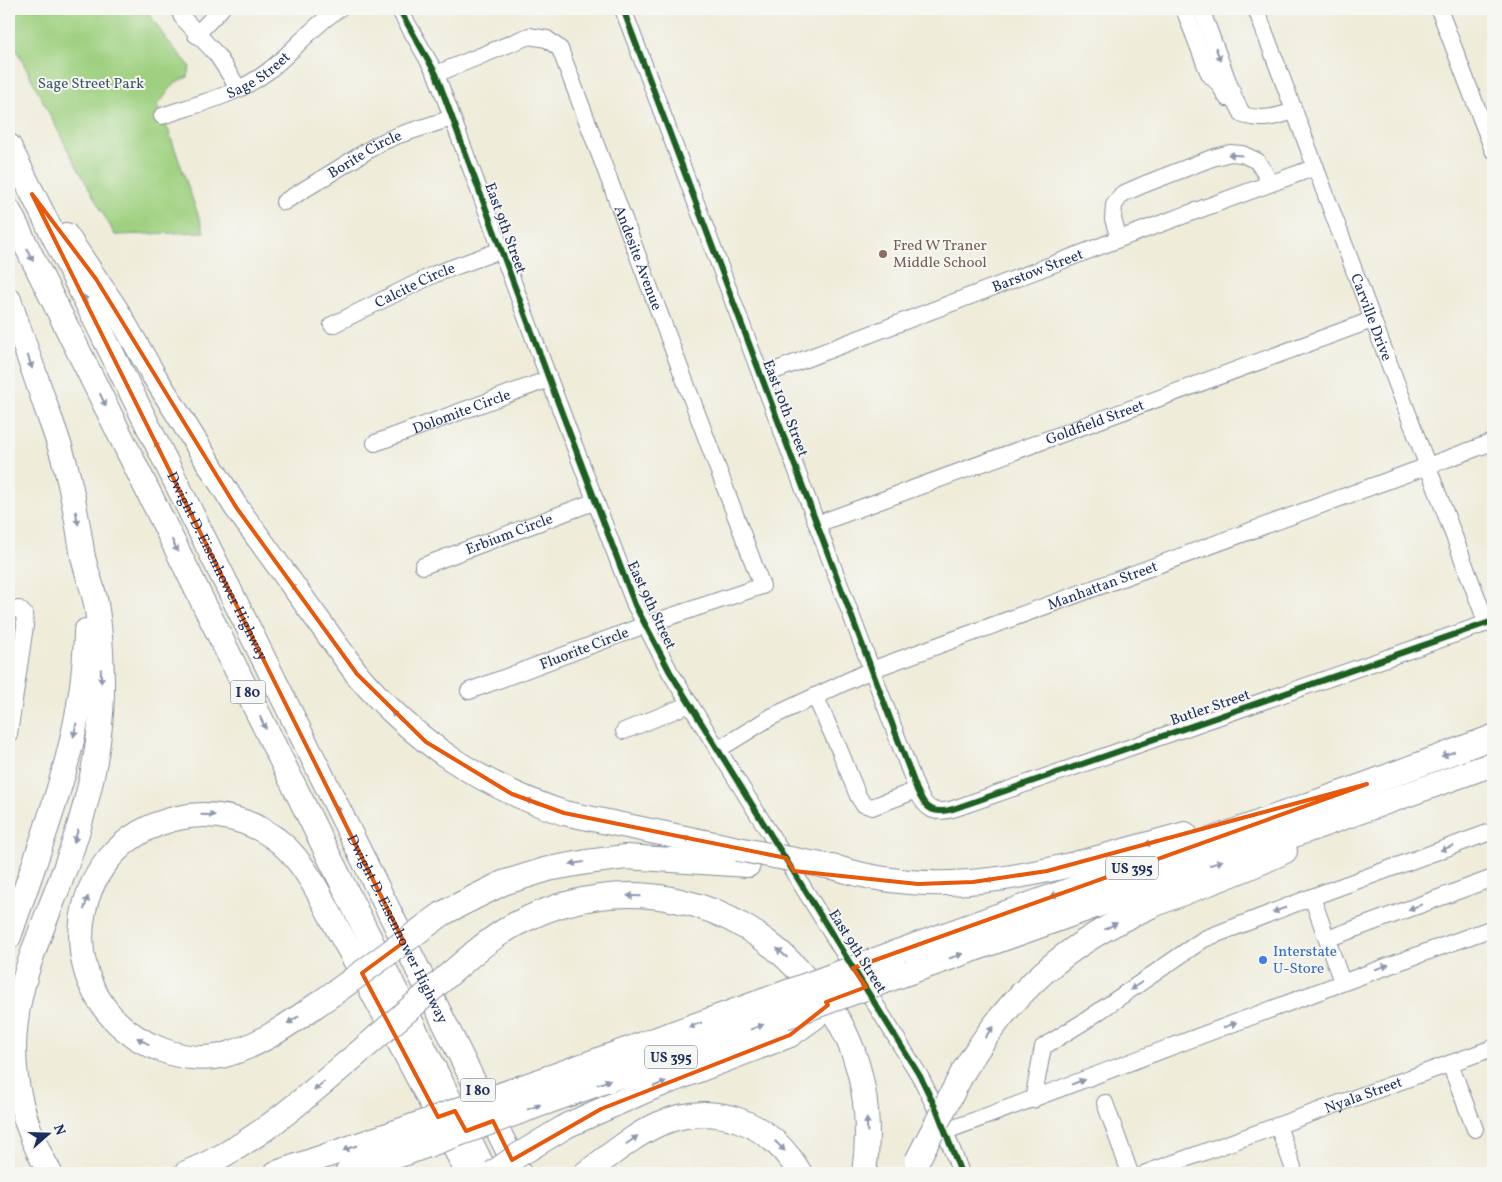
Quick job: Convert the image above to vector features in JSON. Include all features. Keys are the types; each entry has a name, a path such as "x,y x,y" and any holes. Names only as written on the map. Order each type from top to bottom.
{"highway":[{"name":"Dwight D. Eisenhower Highway","path":"9,146 519,1173"},
{"path":"32,194 74,246 96,279 190,436 236,507 357,674 395,715 426,742 466,770 512,794 564,814 743,857 918,884 973,882 1023,876 1371,795"},
{"name":"Dwight D. Eisenhower Highway","path":"9,211 486,1173"},
{"path":"9,300 66,468 84,560 97,609 100,641 102,693 99,736 92,779 81,821 29,962 14,1030 14,1062 18,1093 26,1124 37,1150 50,1173"},
{"path":"9,938 66,765 78,714 86,635 84,560"},
{"name":"US 395","path":"553,1088 787,1026 839,997 910,972 1371,795 1493,737"},
{"name":"US 395","path":"276,1173 401,1142 553,1088 774,996 897,952 1371,795 1493,764"},
{"path":"914,1167 963,1072 985,1038 1012,1004 1044,971 1083,941 1104,929 1150,907 1256,866 1371,795"},
{"path":"468,1173 372,989 310,881 296,859 282,844 264,831 247,823 228,817 208,814 166,820 147,828 114,853 101,869 90,889 84,908 81,936 84,966 90,984 114,1020 130,1034 150,1046 171,1054 194,1058 218,1056 240,1050 260,1041 334,993 436,919 503,883 548,869 626,858 743,857"},
{"path":"186,1173 220,1158 252,1140 274,1124 474,953 506,930 542,912 576,901 611,896 648,896 684,902 719,913 749,928 776,947 799,970 833,1012 852,1046 863,1085 867,1124 864,1173"},
{"path":"437,1008 491,1092 536,1173"},
{"path":"493,1173 568,1125 787,1026"},
{"path":"589,1171 657,1125 682,1117 709,1114 738,1120 764,1133 786,1153 800,1173"},
{"name":"US 395","path":"348,1173 401,1142"}],"street":[{"path":"179,9 182,17 196,35 217,56 239,89"},
{"path":"196,35 221,9"},
{"name":"Sage Street","path":"162,116 239,89 268,71 309,32 339,9"},
{"name":"East 9th Street","path":"399,9 436,74 635,605 690,704 921,1078 946,1131 961,1173"},
{"name":"East 10th Street","path":"623,9 917,790 925,806 933,811"},
{"path":"1184,9 1210,75 1219,84 1233,108 1243,115 1254,118 1270,118 1294,111"},
{"path":"1201,9 1235,100 1243,115"},
{"name":"Carville Drive","path":"1256,9 1372,320 1490,623"},
{"path":"1439,9 1493,150"},
{"name":"Andesite Avenue","path":"436,74 529,36 547,39 560,49 762,586 758,588"},
{"name":"Borite Circle","path":"284,202 380,143 452,118"},
{"path":"1119,239 1113,219 1114,205 1122,194 1212,158 1230,153 1242,154 1257,161 1266,175 1268,184"},
{"name":"Barstow Street","path":"761,376 1119,239 1316,167"},
{"name":"Calcite Circle","path":"332,325 436,274 501,250"},
{"name":"Goldfield Street","path":"817,524 1372,320"},
{"name":"Dolomite Circle","path":"375,443 549,379"},
{"name":"Manhattan Street","path":"719,749 771,717 871,670 1493,442"},
{"name":"Erbium Circle","path":"423,566 596,501"},
{"name":"Fluorite Circle","path":"469,691 645,625 758,588"},
{"path":"9,612 19,609 24,614 26,626 15,648 9,734"},
{"name":"Butler Street","path":"933,811 944,812 956,808 1490,623"},
{"path":"815,696 863,804 872,807 917,790"},
{"path":"624,731 690,704"},
{"path":"1033,1100 1043,1048 1204,939 1312,897 1493,831"},
{"path":"1326,939 1493,878"},
{"path":"1312,897 1342,982"},
{"path":"946,1131 1033,1100 1342,982 1493,928"},
{"name":"Nyala Street","path":"1146,1173 1493,1048"},
{"path":"1450,1064 1476,1129"},
{"path":"1105,1103 1130,1173"},
{"path":"1278,1126 1293,1167"}],"highlighted area":[{"path":"32,194 96,279 236,507 357,674 426,742 512,794 564,813 786,858 794,871 918,884 973,882 1047,871 1367,784 853,968 866,987 826,1002 828,1005 790,1035 601,1109 512,1160 493,1121 466,1131 455,1111 438,1117 362,973 404,942"}],"green space":[{"name":"Sage Street Park","path":"9,9 146,9 166,39 190,66 188,77 173,86 157,105 169,132 204,232 115,235 70,154 9,35"}],"cycle path":[{"path":"399,9 436,74 635,605 670,672 921,1078 938,1113 961,1173"},
{"path":"623,9 917,790 928,807 937,811 956,808 1493,621"}],"place":[{"name":"Fred W Traner Middle School","path":"883,254"},
{"name":"Interstate U-Store","path":"1263,960"}]}
